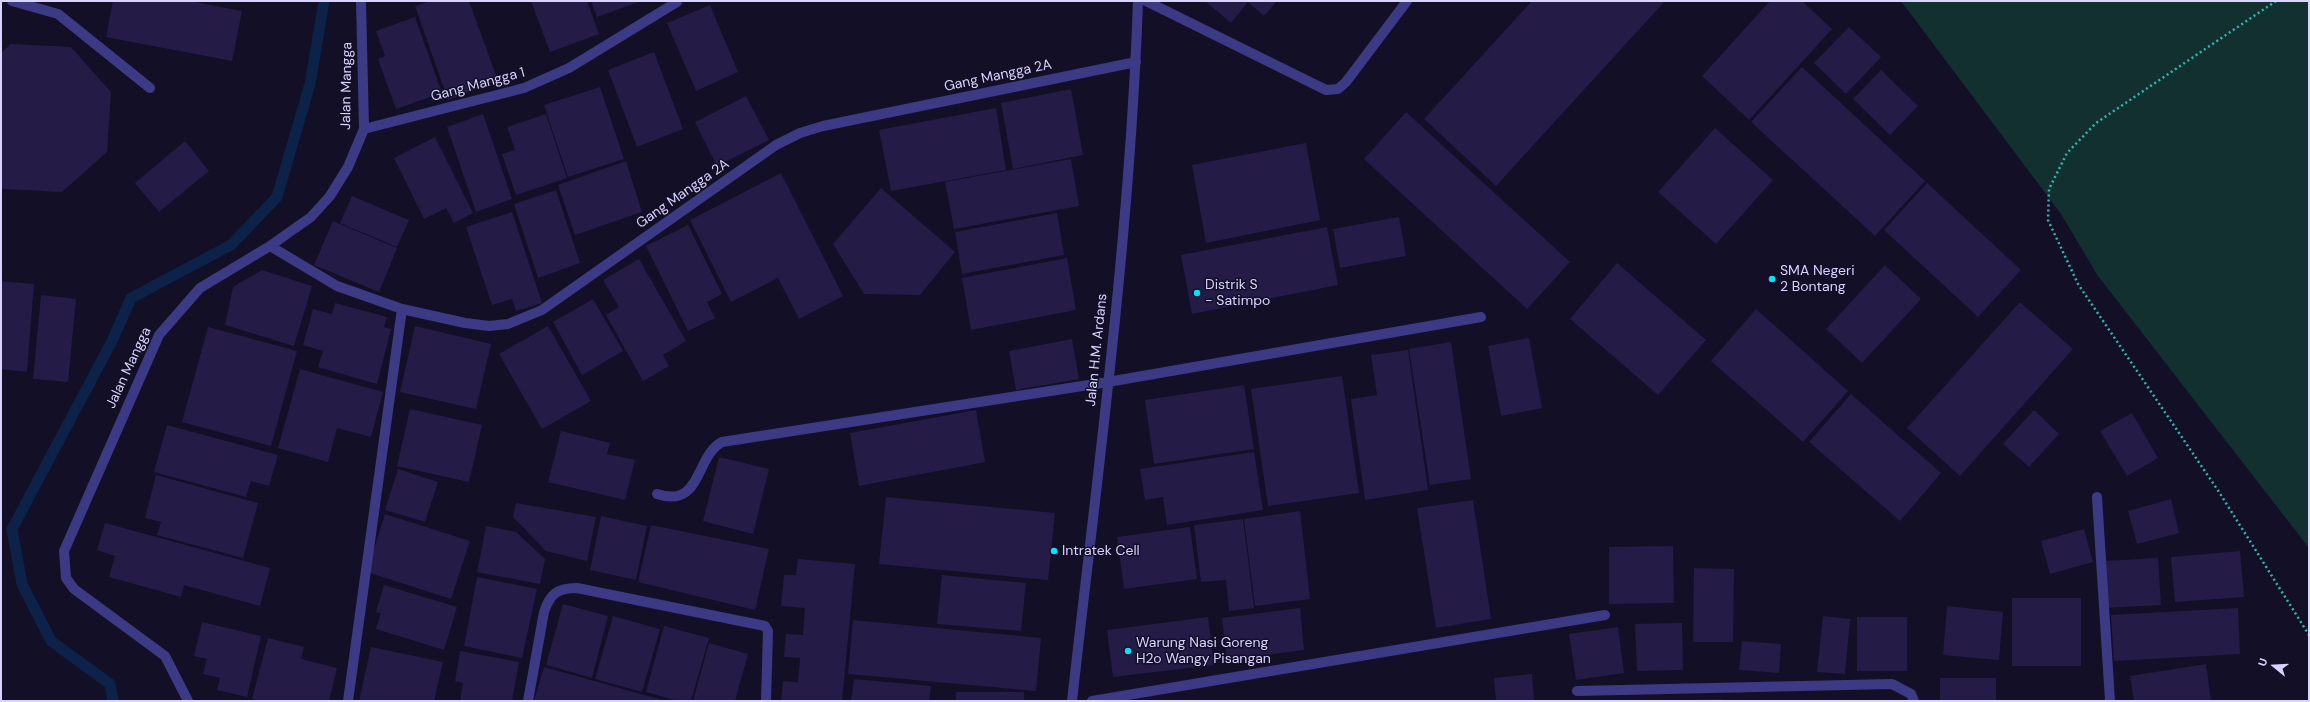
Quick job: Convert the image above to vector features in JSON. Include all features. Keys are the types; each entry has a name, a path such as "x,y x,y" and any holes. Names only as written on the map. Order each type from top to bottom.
{"street":[{"path":"12,1 58,14 150,88"},
{"name":"Jalan Mangga","path":"188,701 165,656 74,589 66,578 64,551 159,335 200,288 270,246 312,216 330,196 348,167 364,129 361,1"},
{"name":"Jalan H.M. Ardans","path":"1072,701 1108,382 1128,181 1136,62 1138,1"},
{"path":"1146,1 1326,90 1338,89 1346,82 1407,1"},
{"name":"Gang Mangga 1","path":"364,129 524,88 569,68 676,2"},
{"name":"Gang Mangga 2A","path":"270,246 337,286 402,309 465,323 489,326 526,318 542,310 776,146 800,133 823,126 1136,62"},
{"path":"348,701 402,309"},
{"path":"657,494 677,496 689,490 697,479 710,452 722,442 1108,382 1481,317"},
{"path":"2097,497 2110,701"},
{"path":"528,701 544,612 548,599 563,588 577,588 765,626 768,631 766,701"},
{"path":"1092,701 1605,615"},
{"path":"1577,691 1892,684 1911,694 1914,701"}],"path":[{"path":"2276,1 2096,123 2067,153 2049,189 2048,220 2078,284 2219,492 2309,636"}],"green space":[{"path":"1901,1 2309,1 2309,548 2098,276 2061,214"}],"building":[{"path":"113,1 190,1 242,11 232,61 106,37"},
{"path":"430,1 469,1 498,81 448,100 415,6"},
{"path":"531,1 587,1 599,34 550,52"},
{"path":"591,1 641,1 597,17"},
{"path":"1205,1 1277,1 1264,16 1248,2 1231,23"},
{"path":"1532,1 1665,1 1496,186 1424,119"},
{"path":"1770,1 1802,1 1832,29 1749,120 1702,76"},
{"path":"710,5 738,72 696,91 667,23"},
{"path":"415,17 442,93 396,109 378,59 385,56 376,31"},
{"path":"1849,27 1881,57 1846,94 1814,63"},
{"path":"11,44 71,47 111,92 107,152 62,192 3,189 1,187 1,53"},
{"path":"654,52 683,129 637,147 608,70"},
{"path":"1802,67 1925,181 1875,236 1751,122"},
{"path":"1881,70 1918,106 1890,135 1853,99"},
{"path":"600,87 624,159 568,177 544,105"},
{"path":"1071,89 1083,155 1013,169 1001,103"},
{"path":"746,96 769,140 717,166 695,122"},
{"path":"996,108 1006,170 891,191 879,130"},
{"path":"1406,112 1570,262 1527,309 1364,159"},
{"path":"483,114 512,199 476,212 447,127"},
{"path":"546,114 567,178 516,195 502,154 515,150 507,127"},
{"path":"1715,128 1773,180 1716,244 1658,192"},
{"path":"435,137 473,213 454,223 446,208 424,219 394,158"},
{"path":"185,141 209,171 159,212 135,183"},
{"path":"1306,143 1320,220 1206,243 1192,165"},
{"path":"1071,159 1079,206 954,229 945,182"},
{"path":"626,161 642,212 575,235 558,185"},
{"path":"781,173 843,296 799,319 778,278 731,302 690,220"},
{"path":"1927,183 2021,270 1978,317 1884,230"},
{"path":"881,188 955,252 920,295 864,294 833,244"},
{"path":"556,190 580,263 538,278 514,204"},
{"path":"352,196 409,220 397,247 340,223"},
{"path":"512,212 542,303 516,311 512,299 492,305 466,227"},
{"path":"1057,213 1064,255 962,274 955,232"},
{"path":"1399,217 1406,256 1340,268 1333,229"},
{"path":"333,221 397,248 379,292 314,265"},
{"path":"688,225 722,294 707,302 715,318 688,331 646,246"},
{"path":"1327,227 1338,285 1192,314 1181,255"},
{"path":"1067,258 1076,310 971,330 962,278"},
{"path":"639,259 686,341 663,355 669,366 643,381 606,315 619,307 603,280"},
{"path":"1617,263 1706,340 1658,395 1570,319"},
{"path":"1885,265 1921,299 1862,363 1826,329"},
{"path":"262,270 312,286 294,346 225,325 233,287"},
{"path":"1,281 34,284 27,372 1,369"},
{"path":"41,295 76,299 68,382 33,379"},
{"path":"593,299 623,351 582,375 553,322"},
{"path":"2020,302 2073,349 1960,476 1907,428"},
{"path":"335,303 387,317 384,327 391,329 377,384 318,367 323,351 303,345 313,309 332,314"},
{"path":"1756,309 1848,391 1803,442 1711,361"},
{"path":"415,326 491,344 476,409 400,392"},
{"path":"548,326 591,401 542,429 499,354"},
{"path":"208,327 297,351 271,446 182,422"},
{"path":"1529,338 1542,408 1501,416 1488,346"},
{"path":"1072,339 1079,379 1016,390 1009,351"},
{"path":"1451,342 1471,479 1430,485 1409,349"},
{"path":"1408,350 1428,490 1365,500 1351,399 1377,395 1371,355"},
{"path":"300,369 383,392 371,437 337,428 328,462 278,448"},
{"path":"1342,376 1359,493 1268,506 1251,389"},
{"path":"1244,385 1254,449 1154,464 1145,400"},
{"path":"1851,394 1941,473 1900,521 1809,442"},
{"path":"410,409 482,425 469,482 397,466"},
{"path":"976,410 985,462 859,486 850,433"},
{"path":"2034,410 2059,434 2029,467 2003,444"},
{"path":"2132,413 2158,458 2127,476 2100,431"},
{"path":"167,425 278,455 269,486 251,481 246,497 154,472"},
{"path":"561,431 610,443 607,454 635,460 625,500 548,482"},
{"path":"1254,452 1263,510 1167,525 1163,497 1145,500 1140,469"},
{"path":"719,457 769,469 753,534 703,521"},
{"path":"398,469 438,482 425,522 385,510"},
{"path":"156,475 258,503 243,558 157,535 161,522 145,518"},
{"path":"886,497 1055,513 1048,580 879,564"},
{"path":"2171,499 2179,533 2137,544 2128,511"},
{"path":"1473,500 1491,619 1436,628 1417,508"},
{"path":"516,503 596,517 587,561 546,551 513,517"},
{"path":"1300,511 1310,599 1255,606 1244,519"},
{"path":"385,514 470,541 451,599 367,572"},
{"path":"601,516 647,526 636,580 590,570"},
{"path":"1243,519 1254,608 1229,611 1226,580 1201,582 1194,525"},
{"path":"105,523 270,568 260,606 184,585 181,597 109,577 115,556 97,550"},
{"path":"651,525 769,549 755,610 638,582"},
{"path":"486,526 516,532 545,559 540,584 477,572"},
{"path":"1190,527 1197,579 1124,589 1117,537"},
{"path":"2084,529 2093,562 2050,574 2041,541"},
{"path":"1673,546 1674,603 1609,604 1609,547"},
{"path":"2240,551 2244,597 2175,602 2171,557"},
{"path":"2158,558 2161,605 2105,608 2103,561"},
{"path":"798,559 855,564 842,701 781,701 783,681 798,682 800,658 784,657 786,634 803,635 805,608 781,606 784,575 796,575"},
{"path":"1694,568 1734,569 1733,642 1693,642"},
{"path":"942,575 1026,583 1021,631 937,624"},
{"path":"477,577 537,589 522,658 464,646"},
{"path":"384,585 457,607 444,650 376,629 381,613 376,612"},
{"path":"2012,598 2081,598 2081,666 2012,666"},
{"path":"563,604 608,616 592,678 546,665"},
{"path":"1947,606 2003,612 1999,660 1943,655"},
{"path":"1300,608 1304,650 1227,660 1222,618"},
{"path":"2238,608 2240,654 2114,661 2111,615"},
{"path":"613,616 660,629 642,692 595,679"},
{"path":"1823,616 1850,619 1845,674 1817,672"},
{"path":"1208,617 1214,665 1113,677 1107,630"},
{"path":"1857,617 1907,617 1907,671 1857,671"},
{"path":"853,620 1041,638 1036,691 848,674"},
{"path":"202,622 261,636 247,697 217,690 220,678 203,674 207,659 194,656"},
{"path":"1682,623 1683,670 1637,671 1635,624"},
{"path":"664,626 709,638 691,701 678,701 646,692"},
{"path":"1618,627 1624,673 1576,680 1569,634"},
{"path":"268,638 304,647 301,659 337,668 329,701 260,701 252,699"},
{"path":"1742,641 1781,644 1779,673 1739,670"},
{"path":"709,643 748,654 735,701 693,701"},
{"path":"371,647 443,662 434,701 359,701"},
{"path":"460,651 519,662 512,701 460,701 463,683 455,681"},
{"path":"2206,664 2211,701 2134,701 2130,676"},
{"path":"544,667 666,701 534,701"},
{"path":"1532,674 1534,701 1496,701 1494,678"},
{"path":"1940,678 1996,678 1996,701 1940,701"},
{"path":"854,679 931,686 929,701 851,701"},
{"path":"956,692 1024,692 1024,701 956,701"},
{"path":"1722,699 1722,701 1689,701 1689,700"}],"waterway":[{"path":"113,701 110,684 51,641 22,584 12,529 112,341 131,298 231,245 277,197 310,84 324,1"}],"place":[{"name":"SMA Negeri 2 Bontang","path":"1772,279"},
{"name":"Distrik S - Satimpo","path":"1197,293"},
{"name":"Intratek Cell","path":"1054,551"},
{"name":"Warung Nasi Goreng H2o Wangy Pisangan","path":"1128,651"}]}
